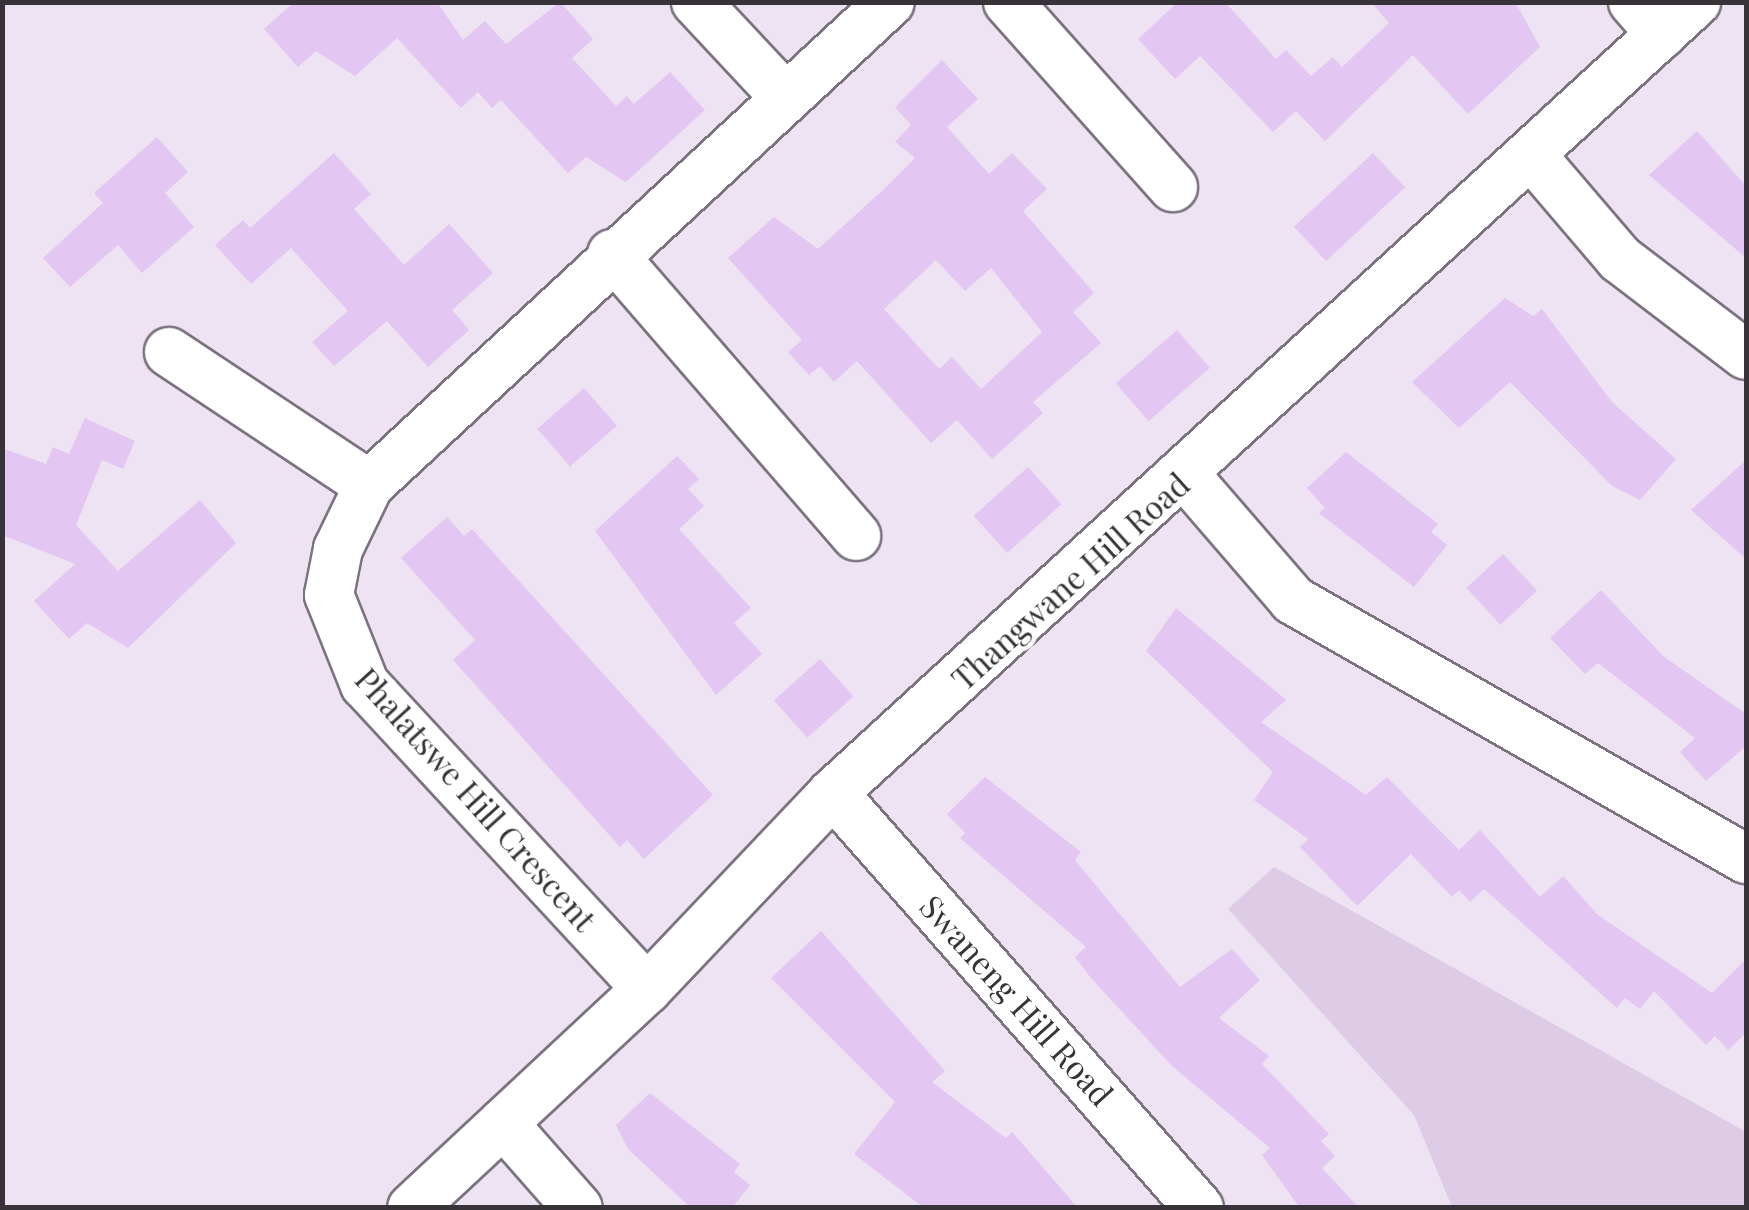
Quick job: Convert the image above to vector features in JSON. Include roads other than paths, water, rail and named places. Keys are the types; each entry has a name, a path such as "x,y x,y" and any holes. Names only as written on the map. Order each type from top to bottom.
{"street":[{"path":"696,2 783,95"},
{"path":"169,352 368,485 783,95 890,2"},
{"path":"1008,2 1173,187"},
{"name":"Thangwane Hill Road","path":"412,1208 647,989 832,794 1186,478 1532,156 1647,18 1696,2"},
{"path":"1532,156 1620,259 1746,355"},
{"path":"612,254 856,536"},
{"path":"1186,478 1293,600 1746,859"},
{"name":"Phalatswe Hill Crescent","path":"368,485 338,548 330,594 365,685 647,989"},
{"name":"Swaneng Hill Road","path":"832,794 1199,1208"},
{"path":"503,1124 578,1208"}]}
